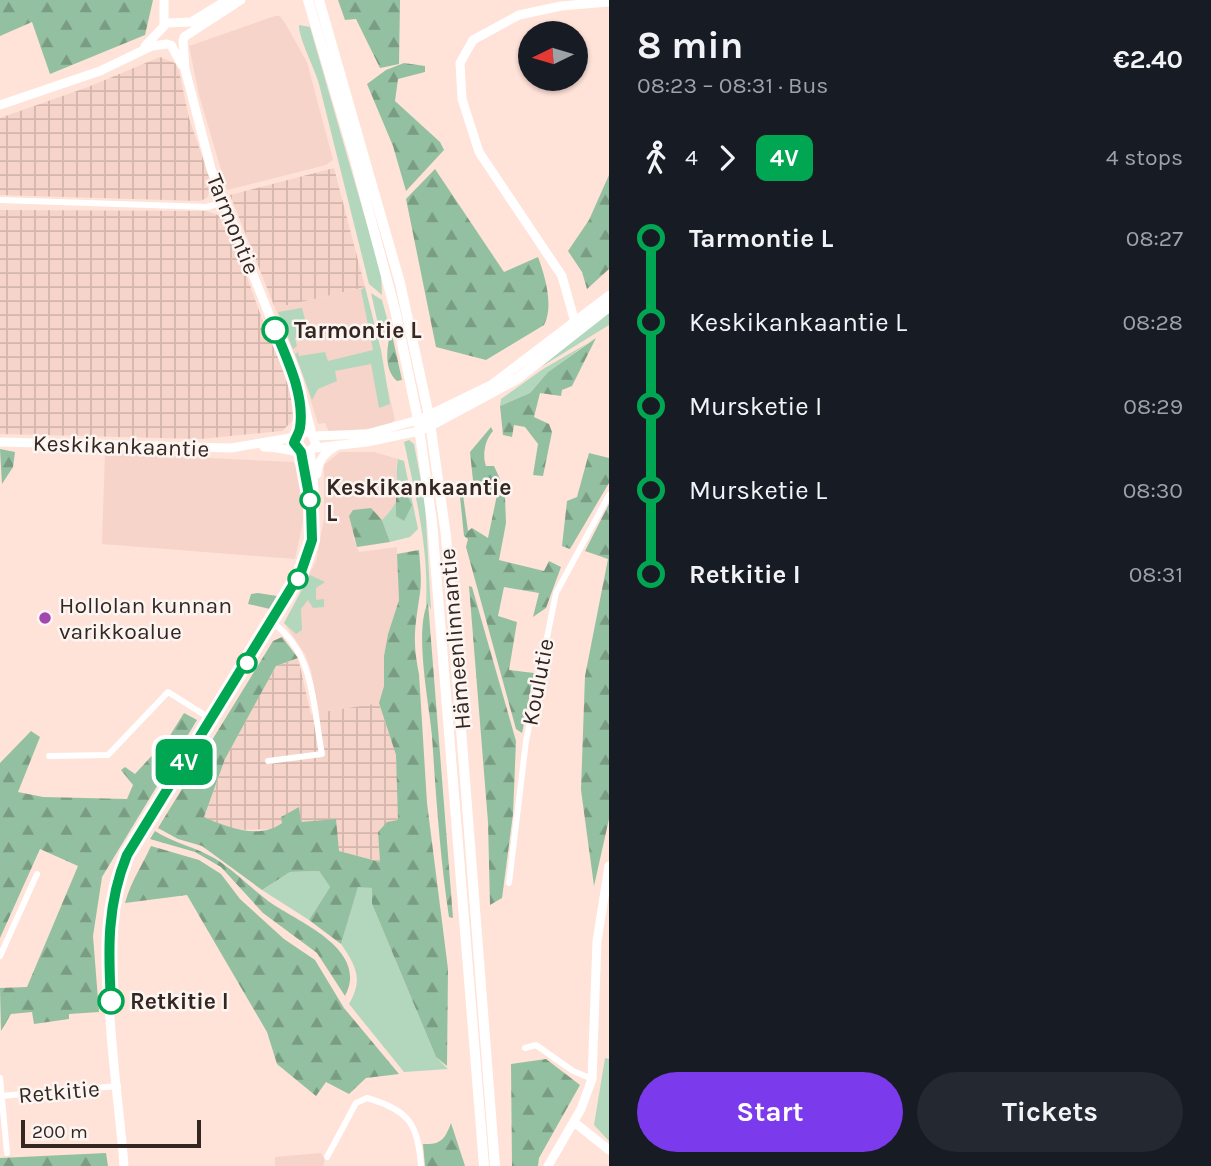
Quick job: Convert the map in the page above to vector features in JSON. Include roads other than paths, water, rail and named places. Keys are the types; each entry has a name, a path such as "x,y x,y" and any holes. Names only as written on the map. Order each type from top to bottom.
{"main road":[{"name":"Hämeenlinnantie","path":"308,0 388,284 418,426 433,535 484,1166"},
{"name":"Hämeenlinnantie","path":"319,0 400,283 430,422 446,536 495,1166"},
{"path":"576,327 609,296"},
{"path":"418,426 430,422 492,385 609,307"}],"street":[{"path":"165,0 176,22 183,27 183,39"},
{"path":"165,0 162,38 169,44"},
{"path":"137,53 163,28 176,22 191,22 227,0"},
{"path":"0,105 100,71 137,53 183,39 241,0"},
{"path":"576,327 562,276 479,152 462,99 460,63 473,40 509,19 561,6 609,2"},
{"name":"Tarmontie","path":"183,39 184,69 211,169 293,376 313,435 306,451"},
{"name":"Tarmontie","path":"169,44 184,69"},
{"path":"0,200 207,207 224,202"},
{"name":"Tarmontie","path":"293,376 299,402 298,435 306,451"},
{"path":"313,435 367,434 418,426"},
{"name":"Keskikankaantie","path":"0,442 197,449 285,447 306,451 368,442 418,426"},
{"name":"Keskikankaantie","path":"242,447 298,435 313,435"},
{"path":"124,1166 108,961 112,897 127,855 273,623 301,572 319,505 318,463 329,450 340,444"},
{"path":"306,451 312,538"},
{"name":"Koulutie","path":"509,883 526,744 556,593 609,495"},
{"path":"268,761 322,754 307,669 295,644 273,623"},
{"path":"49,755 108,755 168,692 211,719"},
{"path":"548,1166 574,1122 592,1079 597,941 609,866"},
{"path":"0,956 37,874"},
{"path":"525,1048 536,1045 573,1071 592,1079"},
{"path":"0,1078 7,1153"},
{"name":"Retkitie","path":"1,1096 118,1086"},
{"path":"327,1157 356,1103 367,1098 399,1113 415,1126 421,1166"},
{"path":"574,1122 609,1150"}],"place":[{"name":"Tarmontie L","path":"275,330"},
{"name":"Keskikankaantie L","path":"310,500"},
{"name":"Hollolan kunnan varikkoalue","path":"45,618"},
{"name":"Retkitie I","path":"111,1001"}]}
